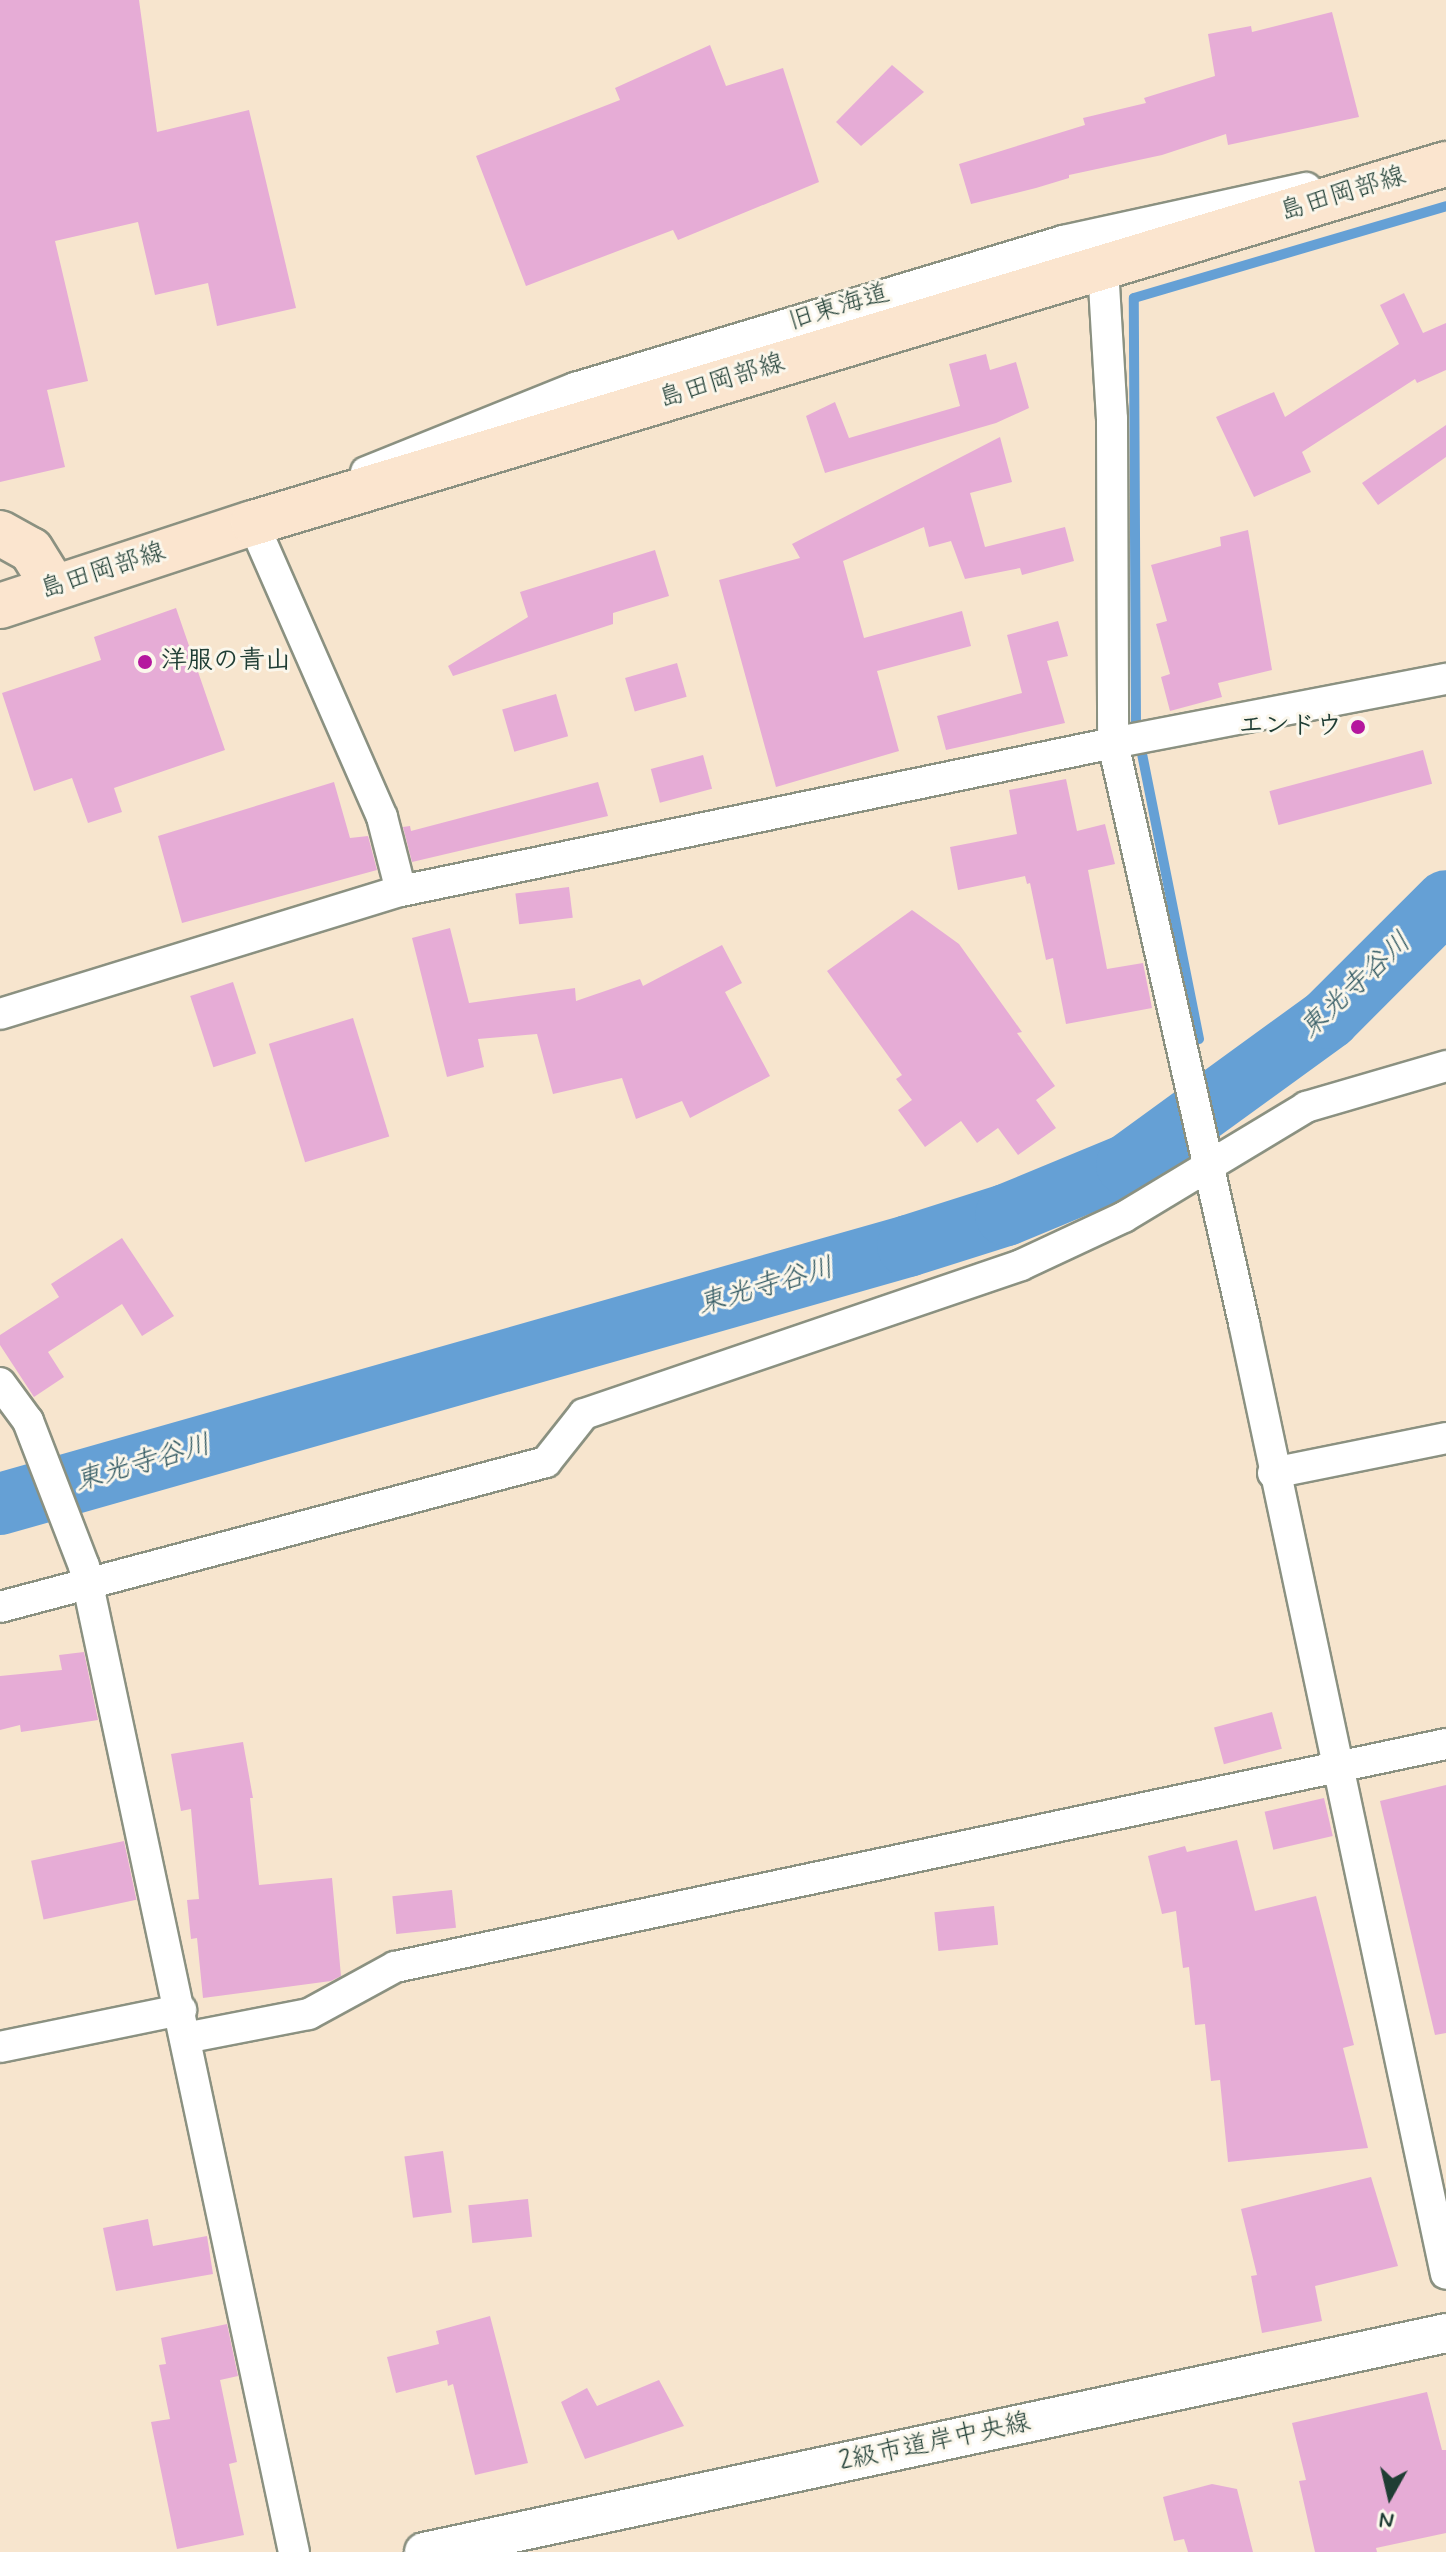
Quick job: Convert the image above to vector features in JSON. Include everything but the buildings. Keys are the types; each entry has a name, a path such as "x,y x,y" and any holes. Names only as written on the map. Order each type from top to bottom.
{"main road":[{"name":"島田岡部線","path":"0,606 253,523 1446,164"},
{"path":"0,533 31,550 54,587"}],"street":[{"name":"旧東海道","path":"253,523 421,447 590,383 1063,241 1248,198 1446,164"},
{"path":"1103,268 1112,419 1113,743 1204,1159 1244,1323 1273,1473 1446,2274"},
{"path":"253,523 382,817 401,891"},
{"path":"0,1014 401,891 1113,743 1446,679"},
{"path":"0,1607 86,1574 546,1462 584,1414 1021,1265 1124,1217 1204,1159 1306,1107 1446,1066"},
{"path":"0,1383 28,1421 86,1574 294,2552"},
{"path":"1273,1473 1446,1438"},
{"path":"0,2047 183,2024 309,2014 395,1967 1446,1744"},
{"name":"2級市道岸中央線","path":"424,2552 1446,2333"}],"waterway":[{"path":"1199,1039 1136,725 1134,298 1446,206"},
{"name":"東光寺谷川","path":"0,1504 908,1246 1006,1215 1127,1165 1329,1018 1446,901"}],"place":[{"name":"洋服の青山","path":"145,662"},
{"name":"エンドウ","path":"1358,727"}]}
